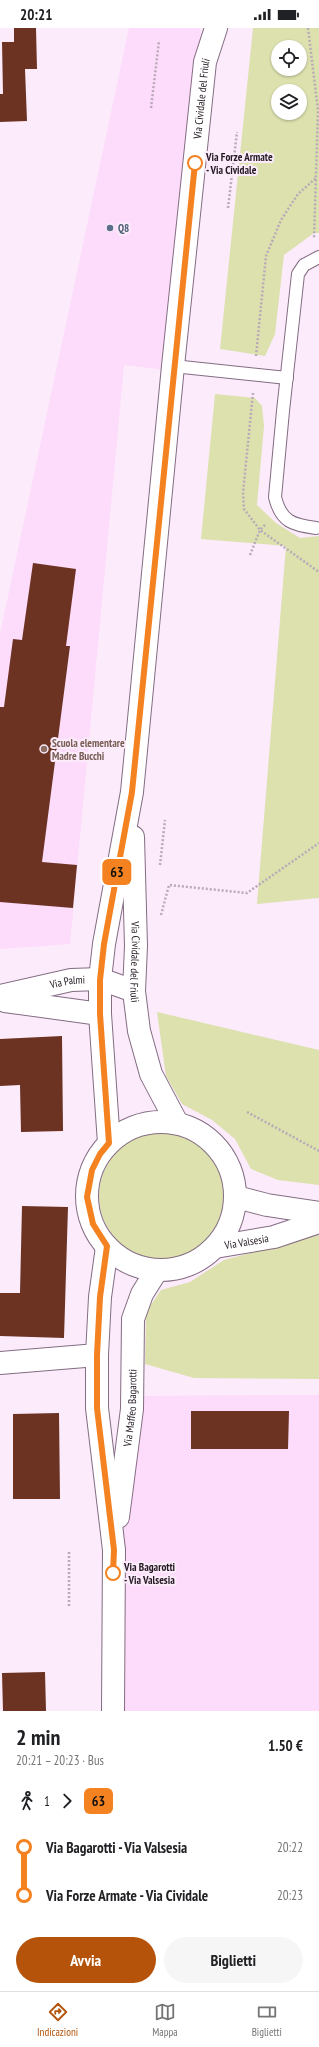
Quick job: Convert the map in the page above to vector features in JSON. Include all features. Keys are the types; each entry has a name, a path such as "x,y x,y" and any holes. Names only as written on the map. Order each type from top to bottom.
{"street":[{"path":"200,28 205,62"},
{"name":"Via Cividale del Friuli","path":"109,1143 100,1014 100,980 104,944 132,792 173,366 205,62 216,28"},
{"name":"Via Cividale del Friuli","path":"132,792 136,946 134,991 139,1031 151,1074 177,1123"},
{"name":"Via Palmi","path":"0,996 71,980 100,980 134,991"},
{"name":"Via Palmi","path":"0,1000 100,1014"},
{"path":"215,1247 193,1263 175,1269 148,1269 130,1264 114,1254 93,1224 87,1197 92,1170 100,1154 109,1143 128,1130 145,1123 177,1123 199,1132 217,1146 231,1170 236,1197 267,1205 319,1213"},
{"name":"Via Valsesia","path":"215,1247 230,1224 236,1197"},
{"name":"Via Valsesia","path":"215,1247 274,1237 319,1222"},
{"name":"Via Maffeo Bagarotti","path":"107,1246 103,1268 97,1355 97,1408 114,1550"},
{"name":"Via Maffeo Bagarotti","path":"113,1711 114,1550 132,1409 133,1319 142,1294 157,1270"},
{"path":"0,1363 97,1355"}],"lane":[{"path":"316,258 304,265 298,274 275,497 278,512 288,520 300,526 316,528"},
{"path":"173,366 287,378"}],"path":[{"path":"308,28 318,110 316,258"},
{"path":"151,108 159,41"},
{"path":"228,208 237,132"},
{"path":"316,178 298,194 281,220 266,256 243,493 244,509 260,530 319,572"},
{"path":"250,555 260,530 278,512"},
{"path":"160,866 165,820"},
{"path":"161,916 170,886 247,893 319,843"},
{"path":"246,1112 319,1151"},
{"path":"69,1552 69,1606"}],"shaded area":[{"name":"Scuola elementare Madre Bucchi","path":"129,28 200,28 202,44 167,370 124,365 70,944 0,949 0,634"},
{"path":"319,1395 319,1711 115,1711 115,1550 134,1396"}],"green space":[{"path":"253,28 319,28 319,233 314,233 284,255 275,334 265,356 220,349"},
{"path":"215,394 255,398 262,406 264,426 257,505 276,523 300,538 319,536 319,898 257,904 286,546 201,539"},
{"path":"157,1012 319,1050 319,1185 278,1180 251,1169 235,1139 212,1120 182,1104 166,1076"},
{"path":"162,1133 174,1134 186,1138 197,1144 210,1156 220,1172 224,1184 224,1208 220,1220 214,1231 202,1244 186,1254 174,1258 162,1259 150,1258 138,1254 127,1248 114,1236 104,1220 100,1208 99,1196 100,1184 104,1172 110,1161 122,1148 138,1138 150,1134"},
{"path":"319,1235 319,1379 194,1378 145,1364 146,1312 161,1290 190,1282 224,1260"}],"building":[{"path":"14,28 36,28 37,69 25,69 27,121 0,122 0,94 3,94 2,42 14,42"},
{"path":"33,563 76,569 66,646 70,646 42,862 77,865 73,908 0,902 0,707 4,707 13,639 22,640"},
{"path":"62,1036 63,1131 21,1132 20,1085 0,1086 0,1039"},
{"path":"22,1206 68,1207 64,1338 0,1336 0,1293 20,1293"},
{"path":"191,1411 289,1411 288,1449 191,1449"},
{"path":"59,1413 60,1499 13,1499 13,1414"},
{"path":"45,1672 46,1711 3,1711 2,1673"}],"bus line":[{"name":"63","path":"113,1573 114,1550 97,1408 97,1355 100,1297 107,1246 96,1233 88,1206 87,1188 92,1170 100,1154 109,1143 104,1054 100,1014 100,980 104,944 132,792 173,366 195,163"}],"place":[{"name":"Via Forze Armate - Via Cividale","path":"195,163"},
{"name":"Q8","path":"110,228"},
{"name":"Scuola elementare Madre Bucchi","path":"44,749"},
{"name":"Via Bagarotti - Via Valsesia","path":"113,1573"}]}
